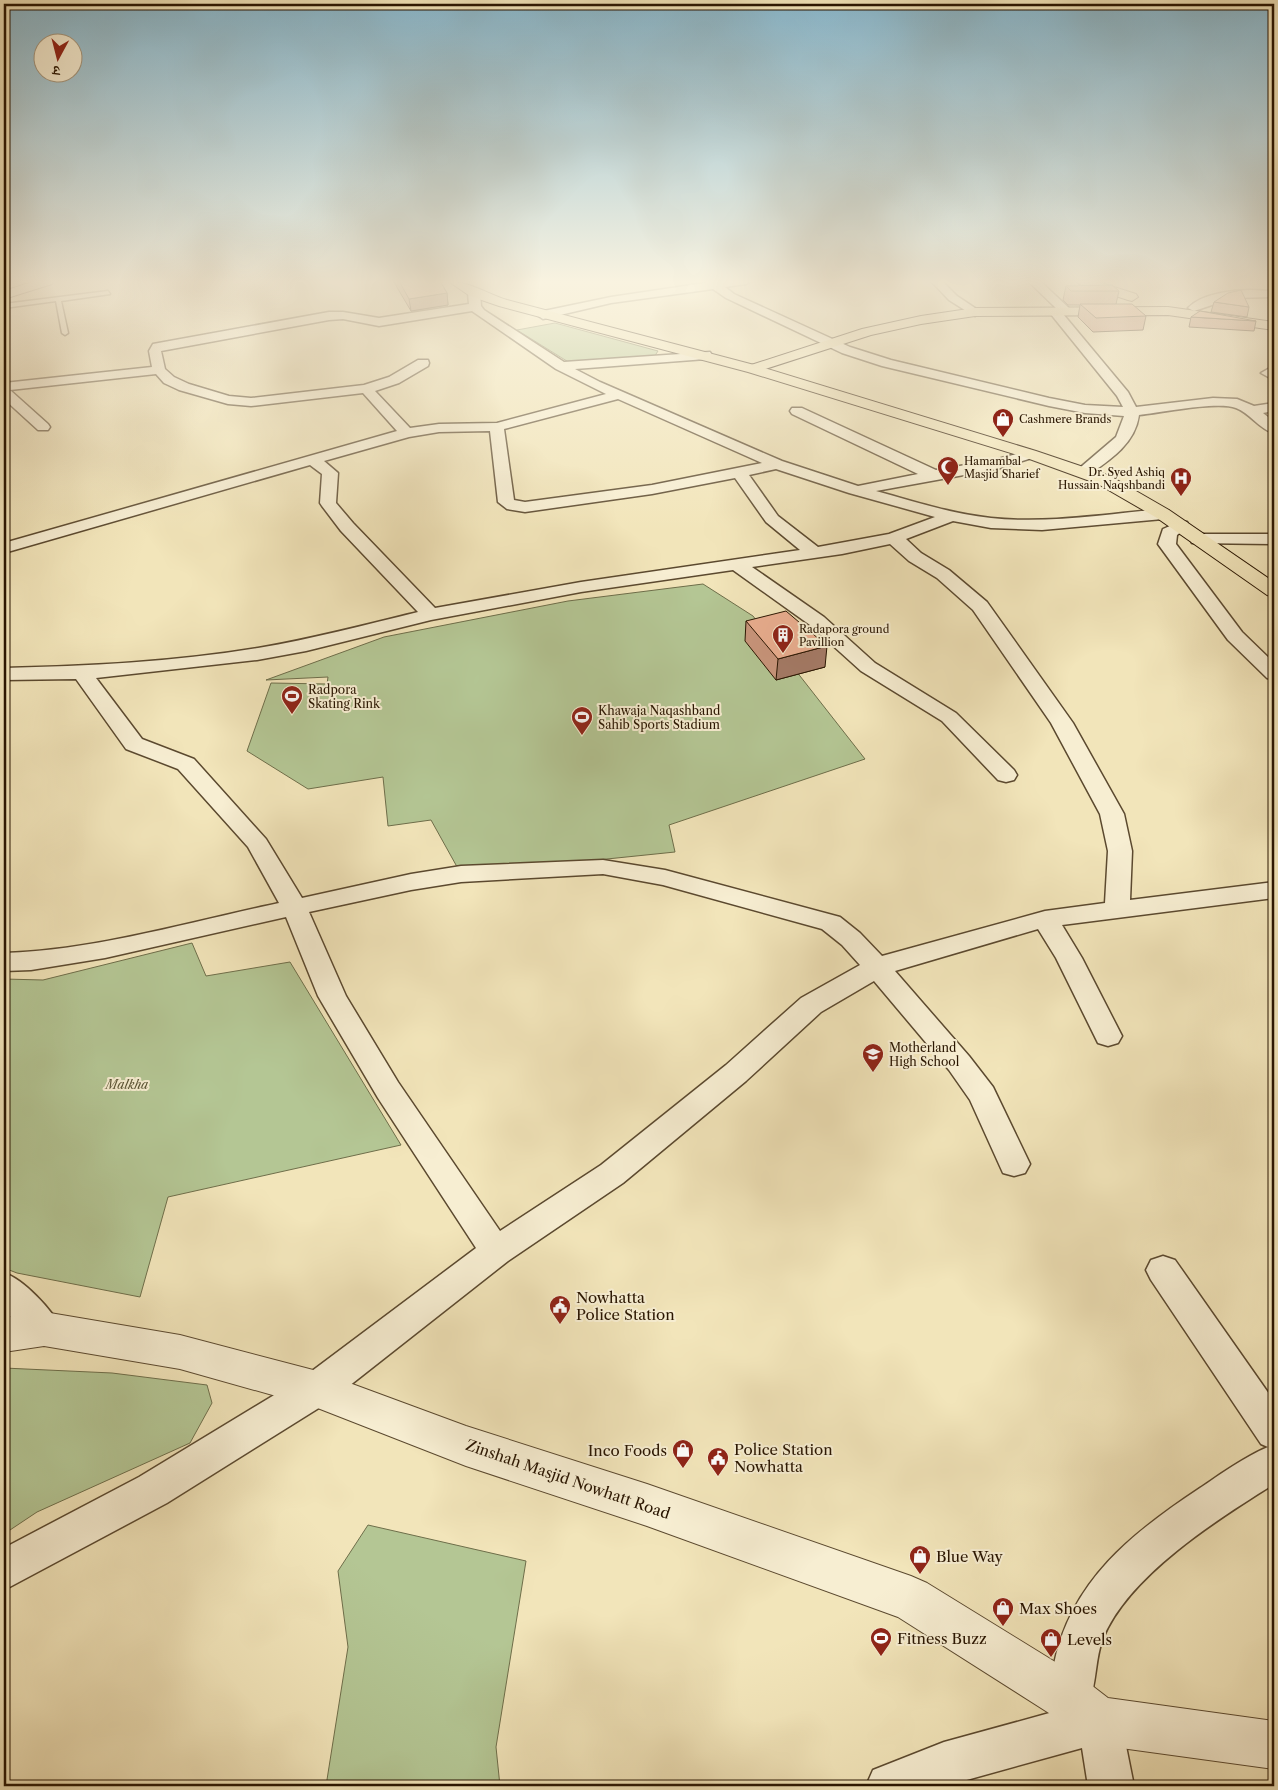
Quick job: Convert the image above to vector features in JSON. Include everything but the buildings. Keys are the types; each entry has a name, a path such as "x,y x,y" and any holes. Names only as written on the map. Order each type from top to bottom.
{"main road":[{"path":"738,365 1030,454 1083,472 1119,487 1163,514 1274,591"},
{"path":"760,371 777,365"},
{"path":"760,371 786,365"}],"street":[{"path":"158,365 159,370 170,380 184,387 238,402 266,402 366,389 394,380 420,365"},
{"path":"561,366 580,365"},
{"path":"893,365 1074,408 1132,412 1221,402 1237,403 1252,411 1274,429"},
{"path":"1083,472 1116,449 1128,427 1132,412 1123,395 1100,365"},
{"path":"561,366 582,379 777,464 855,490 952,516 991,523 1042,525 1163,514"},
{"path":"4,387 159,370"},
{"path":"366,389 407,433"},
{"path":"4,392 43,427"},
{"path":"4,548 407,433 439,428 497,427 618,395"},
{"path":"1252,411 1274,407"},
{"path":"797,411 936,476"},
{"path":"497,427 506,502 513,506 525,507 626,493 739,474 777,464"},
{"path":"855,490 997,464 1030,454"},
{"path":"312,459 330,473 328,503 347,527 431,614"},
{"path":"739,474 772,519 814,553"},
{"path":"4,674 82,673 198,662 265,652 306,645 431,614 581,587 814,553 894,538 952,516"},
{"path":"1180,526 1169,534 1168,544 1235,636 1274,674"},
{"path":"894,538 915,556 943,574 980,606 1062,723 1112,814 1120,851 1117,909"},
{"path":"1198,539 1274,540"},
{"path":"736,564 817,621 868,667 949,717 1006,775"},
{"path":"82,673 134,744 186,764 258,844 295,908 332,996 388,1090 496,1251"},
{"path":"4,962 31,961 106,949 411,882 460,874 603,867 665,878 831,923 851,939 959,1063 983,1095 1014,1164"},
{"path":"4,1570 153,1490 317,1389 496,1251 612,1174 736,1073 811,1005 877,967 1045,918 1274,890"},
{"path":"1045,918 1070,958 1108,1036"},
{"path":"1163,1270 1274,1432"},
{"path":"4,1287 44,1329"},
{"name":"Zinshah Masjid Nowhatt Road","path":"4,1335 44,1329 180,1352 317,1389 466,1446 647,1505 911,1599 1084,1710"},
{"path":"1111,1786 1084,1710 1084,1631 1107,1592 1135,1562 1211,1501 1274,1463"},
{"path":"889,1786 1084,1710 1274,1745"}],"green space":[{"name":"Khawaja Naqashband Sahib Sports Stadium","path":"703,584 753,616 865,759 669,825 675,852 461,874 431,820 388,826 383,777 308,789 247,751 271,683 327,684 328,677 266,680 384,637 568,601"},
{"name":"Malkha","path":"192,943 206,976 290,962 401,1145 168,1197 140,1297 17,1273 4,1268 4,979 43,980"},
{"path":"4,1368 112,1373 207,1385 212,1403 190,1443 37,1512 4,1534"},
{"path":"368,1525 526,1561 496,1747 500,1786 326,1786 348,1647 338,1571"}],"place":[{"name":"Cashmere Brands","path":"1003,438"},
{"name":"Hamambal Masjid Sharief","path":"948,486"},
{"name":"Dr. Syed Ashiq Hussain Naqshbandi","path":"1181,497"},
{"name":"Radapora ground Pavillion","path":"783,654"},
{"name":"Radpora Skating Rink","path":"292,715"},
{"name":"Khawaja Naqashband Sahib Sports Stadium","path":"582,736"},
{"name":"Motherland High School","path":"873,1073"},
{"name":"Nowhatta Police Station","path":"560,1325"},
{"name":"Inco Foods","path":"683,1469"},
{"name":"Police Station Nowhatta","path":"718,1477"},
{"name":"Blue Way","path":"920,1575"},
{"name":"Max Shoes","path":"1003,1627"},
{"name":"Fitness Buzz","path":"881,1657"},
{"name":"Levels","path":"1051,1658"}]}
